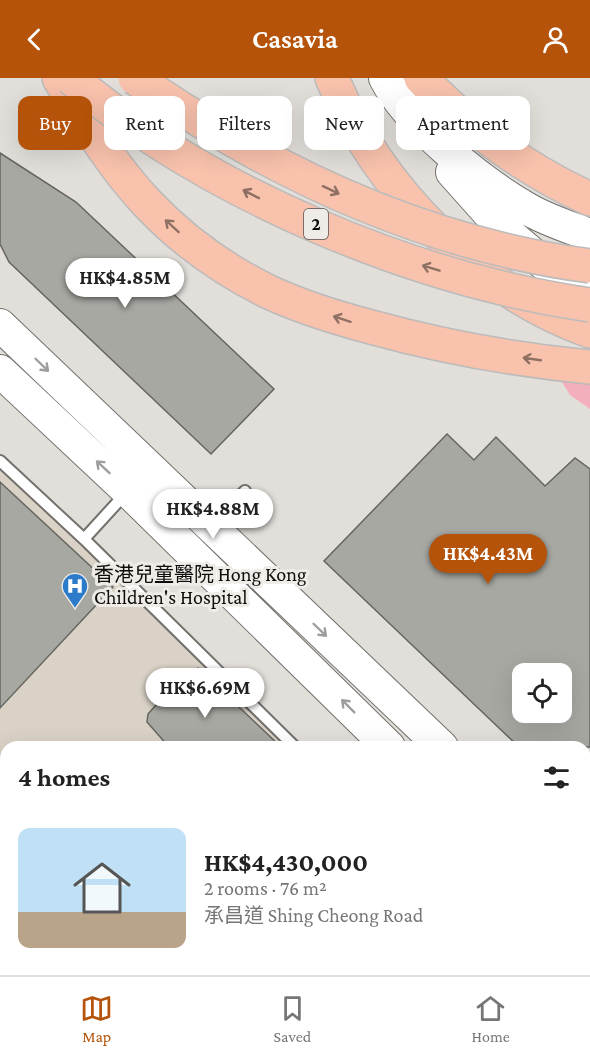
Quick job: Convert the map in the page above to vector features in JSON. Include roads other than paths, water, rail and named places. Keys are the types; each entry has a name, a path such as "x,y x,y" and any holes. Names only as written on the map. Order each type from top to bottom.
{"highway":[{"path":"59,78 107,154 149,205 191,243 246,280 290,301 400,335 494,354 590,367"},
{"name":"2","path":"71,78 119,115 220,178 301,218 371,248 427,267 520,292 590,305"},
{"name":"2","path":"135,78 218,133 281,167 341,195 417,225 455,236 590,266"},
{"path":"332,78 351,117 376,158 413,205 441,234 481,270 510,291 544,311 590,331"},
{"path":"421,78 446,104 504,150 547,178 589,198"}],"main road":[{"path":"386,78 398,96"},
{"path":"433,150 501,227 577,292 590,297"},
{"path":"449,150 476,174 527,209 590,235"},
{"path":"0,325 436,741"},
{"path":"0,371 128,491 383,741"}],"lane":[{"path":"0,461 84,539 289,741"},
{"path":"84,539 128,491"},
{"path":"211,525 245,491"}],"place":[{"name":"香港兒童醫院 Hong Kong Children's Hospital","path":"75,609"}]}
